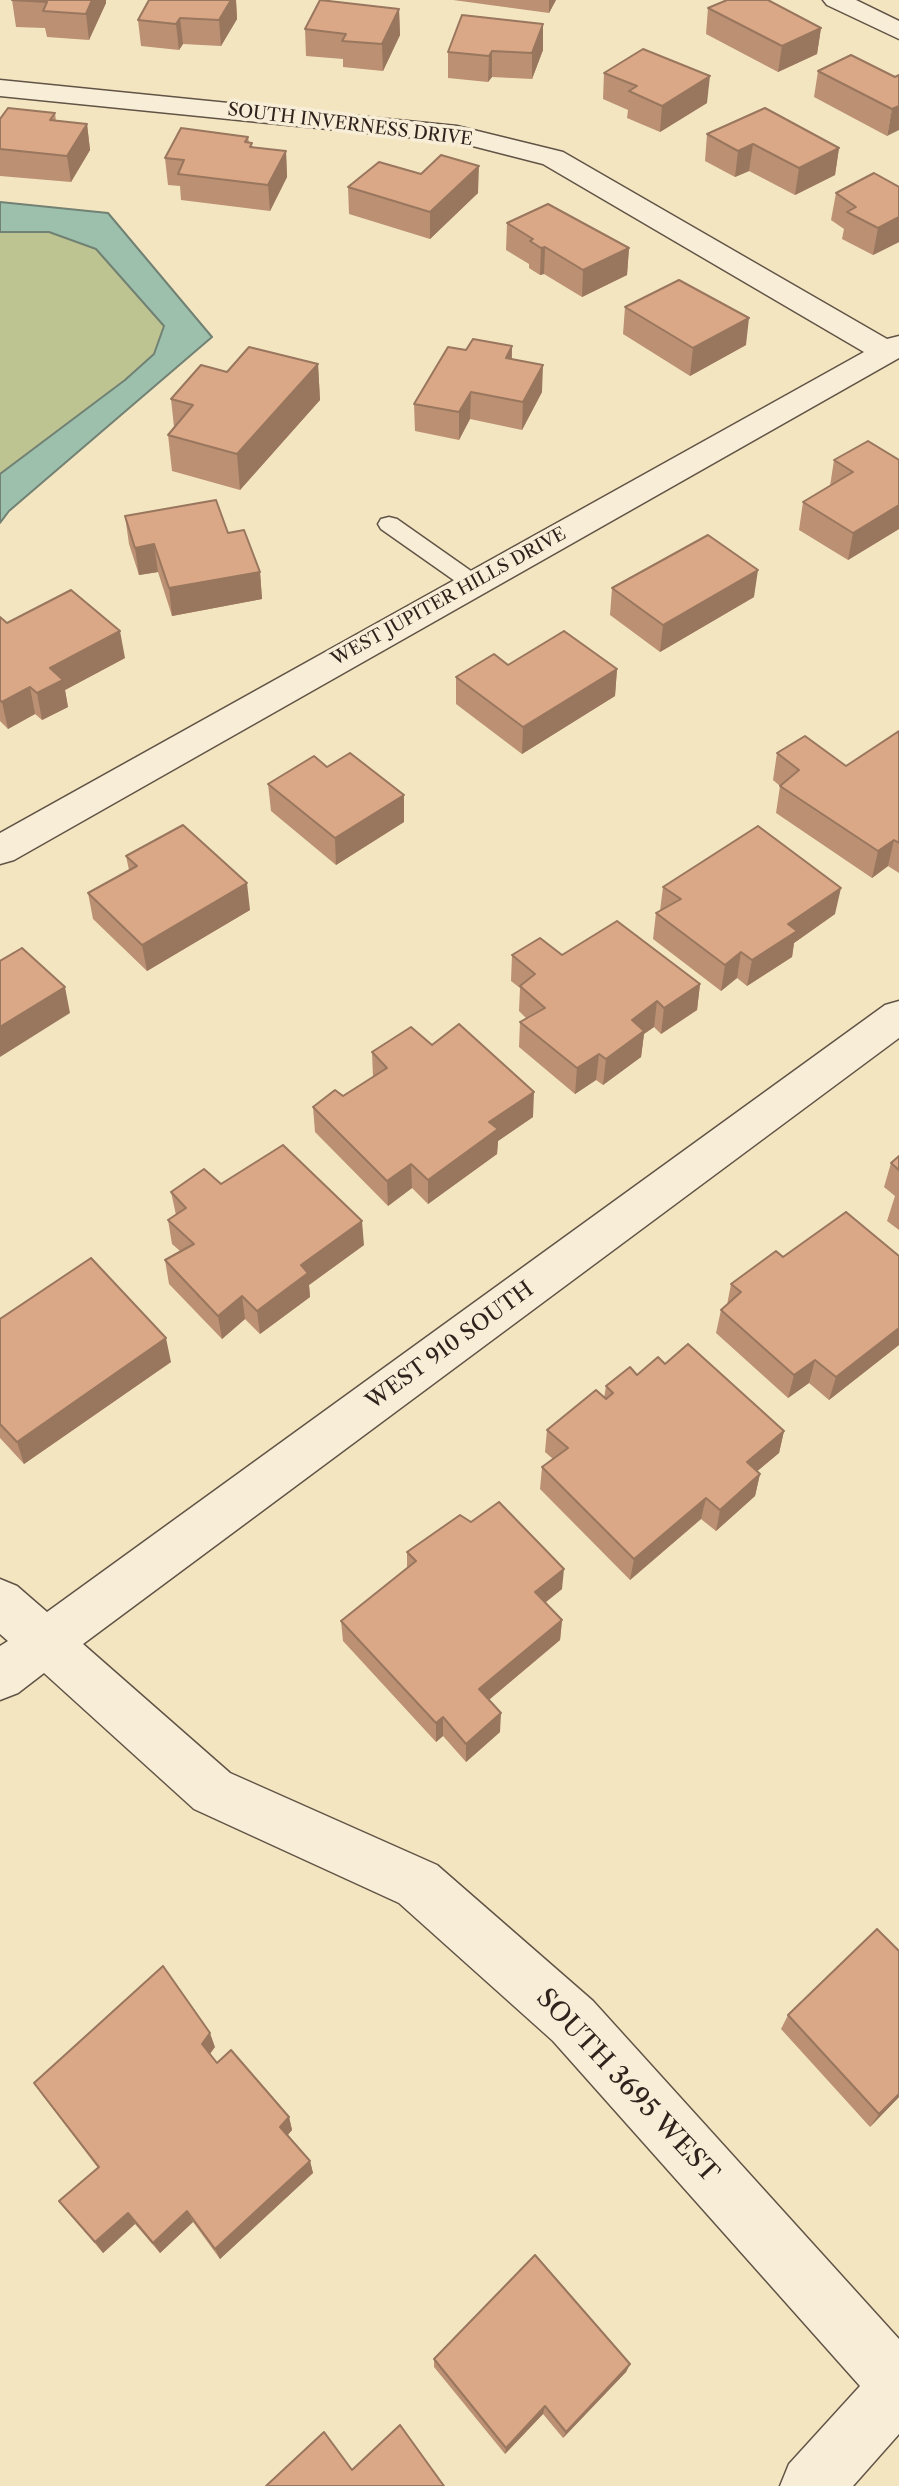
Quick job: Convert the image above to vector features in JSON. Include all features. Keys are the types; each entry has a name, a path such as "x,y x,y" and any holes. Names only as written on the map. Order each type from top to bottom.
{"street":[{"path":"836,0 899,31"},
{"name":"SOUTH INVERNESS DRIVE","path":"0,88 457,134 553,158 893,349"},
{"name":"WEST JUPITER HILLS DRIVE","path":"0,850 893,349"},
{"name":"WEST 910 SOUTH","path":"0,1676 899,1016"},
{"name":"SOUTH 3695 WEST","path":"0,1602 212,1791 418,1884 573,2021 899,2386"},
{"path":"811,2486 899,2386"}],"lane":[{"path":"389,524 473,583"}],"shaded area":[{"path":"0,202 108,213 212,337 9,511 0,523"},
{"path":"0,202 108,213 212,337 9,511 0,523 0,474 125,380 154,354 164,326 96,249 49,232 0,232"}],"building":[{"path":"12,0 92,0 86,14 43,11 47,2"},
{"path":"149,0 231,0 219,20 180,18 176,24 138,20"},
{"path":"320,0 399,9 382,44 342,41 346,34 305,29"},
{"path":"727,0 768,0 821,28 782,46 708,8"},
{"path":"462,15 543,24 532,53 492,51 489,56 448,52"},
{"path":"643,49 710,76 662,106 629,91 637,86 604,73"},
{"path":"851,55 895,77 899,75 899,106 892,109 818,71"},
{"path":"8,108 55,113 50,120 87,124 67,156 0,149 0,119"},
{"path":"765,108 839,148 799,168 753,144 738,151 707,134"},
{"path":"181,128 248,137 245,142 252,143 250,147 286,151 268,185 178,174 184,160 165,158"},
{"path":"441,155 479,166 430,212 348,187 379,162 421,174"},
{"path":"874,173 899,187 899,217 878,228 847,212 856,207 836,193"},
{"path":"548,204 629,248 583,270 545,247 541,248 530,241 533,239 507,223"},
{"path":"679,280 749,318 693,348 625,307"},
{"path":"473,339 512,346 506,358 543,365 523,402 471,392 459,412 414,404 448,347 466,350"},
{"path":"249,347 318,364 237,454 168,435 193,405 171,399 201,365 227,372"},
{"path":"868,441 899,460 899,505 853,533 803,502 853,472 834,460"},
{"path":"216,500 228,533 244,530 260,572 169,588 154,544 135,548 125,516"},
{"path":"708,535 758,570 663,625 612,588"},
{"path":"71,590 120,631 50,668 63,680 37,693 30,687 2,702 0,617 7,623"},
{"path":"564,631 617,669 523,727 456,677 494,654 508,665"},
{"path":"899,731 899,843 894,840 878,851 780,786 799,770 777,753 805,736 846,766"},
{"path":"350,753 404,795 335,838 268,784 314,756 327,767"},
{"path":"183,825 247,883 142,945 88,893 137,866 126,856"},
{"path":"758,826 841,888 788,924 797,931 752,960 741,952 725,965 656,913 681,899 663,887"},
{"path":"617,921 700,984 664,1008 657,1001 632,1020 644,1031 606,1059 599,1054 577,1068 520,1022 545,1008 520,986 535,974 512,955 540,938 562,955"},
{"path":"22,948 65,987 0,1027 0,961"},
{"path":"459,1024 534,1092 489,1122 498,1129 428,1180 411,1164 387,1181 313,1107 335,1090 343,1096 387,1068 372,1052 411,1027 432,1045"},
{"path":"283,1145 362,1221 301,1265 308,1273 257,1311 242,1296 218,1316 165,1260 194,1244 168,1220 186,1208 171,1192 204,1169 221,1184"},
{"path":"899,1156 899,1170 891,1163"},
{"path":"846,1212 899,1256 899,1328 836,1377 815,1360 794,1375 721,1310 741,1292 731,1284 776,1251 783,1257"},
{"path":"91,1258 166,1338 17,1442 0,1424 0,1319"},
{"path":"688,1344 784,1431 747,1462 760,1474 720,1510 706,1498 634,1559 542,1467 568,1448 547,1430 596,1390 606,1399 613,1393 606,1386 630,1367 637,1375 658,1357 665,1364"},
{"path":"499,1502 564,1569 535,1592 562,1620 479,1689 501,1713 466,1744 443,1717 436,1723 341,1621 416,1561 407,1552 460,1515 471,1522"},
{"path":"877,1929 899,1951 899,2094 879,2114 788,2015"},
{"path":"163,1966 210,2033 202,2044 217,2063 231,2050 289,2117 280,2127 310,2161 215,2249 187,2211 153,2243 128,2213 95,2242 59,2201 99,2167 34,2083"},
{"path":"535,2255 630,2364 566,2432 545,2406 506,2448 434,2359"},
{"path":"400,2425 444,2486 266,2486 324,2432 352,2470"}]}
